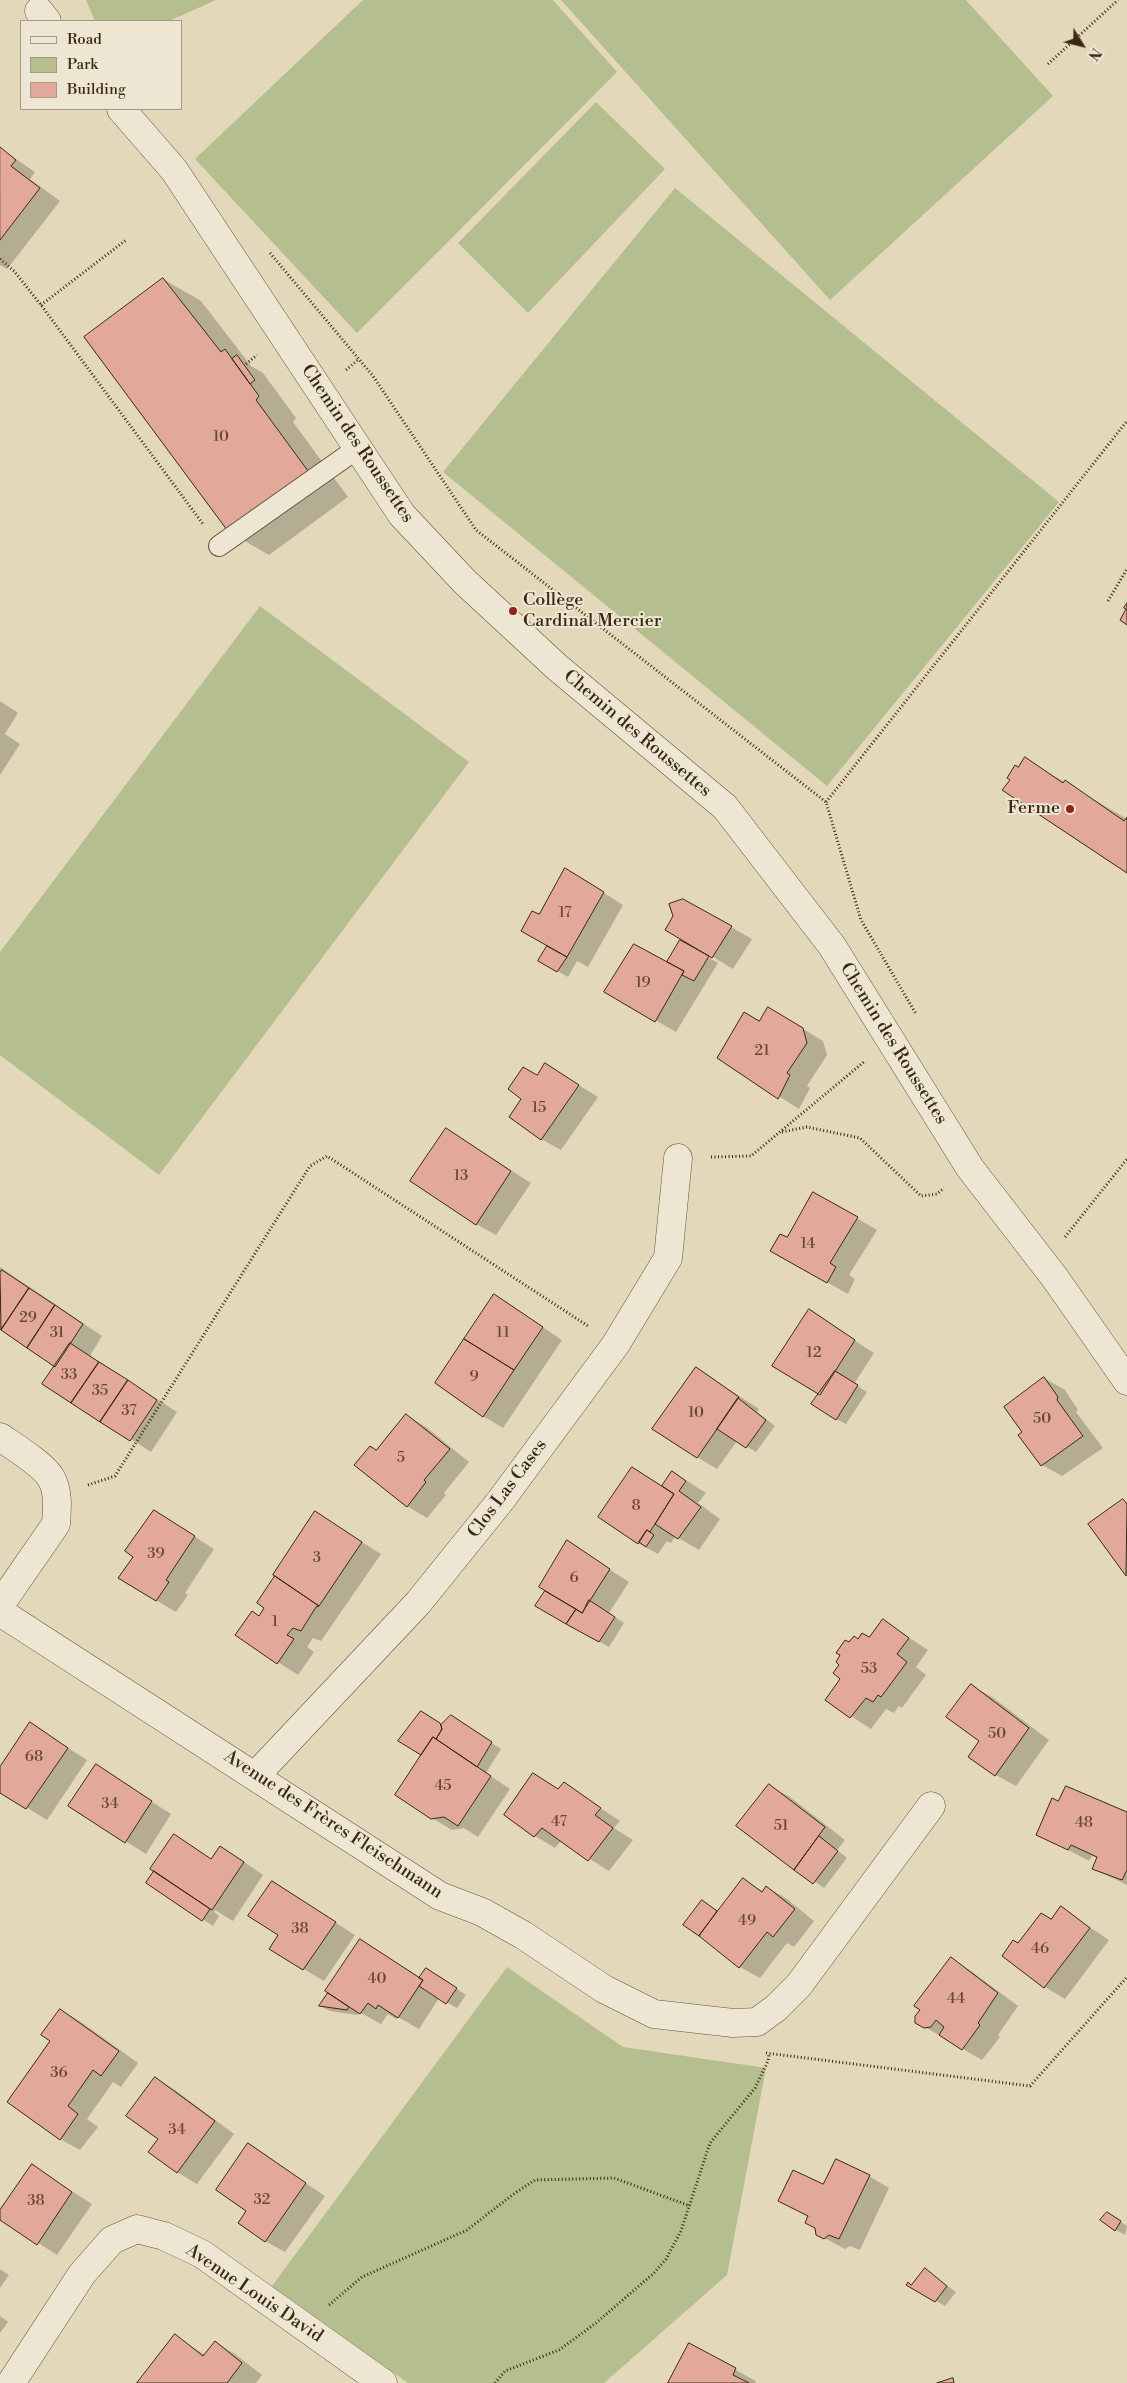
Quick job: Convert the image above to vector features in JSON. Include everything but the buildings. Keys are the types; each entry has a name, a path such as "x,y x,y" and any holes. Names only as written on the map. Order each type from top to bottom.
{"street":[{"name":"Chemin des Roussettes","path":"122,110 174,170 402,515 464,582 558,668 725,807 832,946 970,1168 1055,1278 1127,1381"},
{"name":"Clos Las Cases","path":"256,1775 418,1603 501,1500 616,1344 668,1258 678,1158"},
{"path":"0,1437 51,1478 57,1496 56,1524 0,1605"},
{"name":"Avenue des Frères Fleischmann","path":"0,1612 256,1775 440,1896 482,1912 523,1935 604,1988 654,2014 733,2023 757,2022 776,2008 799,1985 931,1806"},
{"name":"Avenue Louis David","path":"11,2383 82,2274 112,2240 138,2229 164,2236 202,2254 383,2383"}],"lane":[{"path":"219,546 358,448"}],"path":[{"path":"1048,64 1118,0"},
{"path":"41,305 126,240"},
{"path":"268,250 373,376 476,530 826,802 861,920 920,1022"},
{"path":"0,259 14,271 41,305 219,546"},
{"path":"246,364 256,355"},
{"path":"826,802 1127,421"},
{"path":"1108,601 1127,568"},
{"path":"678,1158 751,1156 890,1039"},
{"path":"781,1132 807,1127 860,1138 921,1196 937,1194 970,1168"},
{"path":"57,1496 115,1476 310,1166 327,1156 616,1344"},
{"path":"1055,1278 1054,1251 1088,1211 1127,1159"},
{"path":"759,2053 1030,2086 1127,1976"},
{"path":"494,2383 505,2371 559,2350 596,2323 654,2273 666,2259 681,2231 710,2143 755,2088 769,2054"},
{"path":"304,2327 362,2277 467,2230 535,2180 614,2178 690,2206"}],"green space":[{"path":"86,0 216,0 171,20 95,20"},
{"path":"363,0 553,0 617,72 357,333 195,159"},
{"path":"561,0 966,0 1053,96 830,300"},
{"path":"596,102 665,169 528,313 458,243"},
{"path":"675,188 1059,502 827,786 443,472"},
{"path":"260,606 469,762 159,1175 0,1055 0,952"},
{"path":"507,1967 623,2047 766,2068 727,2275 604,2383 408,2383 272,2286"}],"place":[{"name":"Collège Cardinal Mercier","path":"513,611"},
{"name":"Ferme","path":"1070,809"}]}
